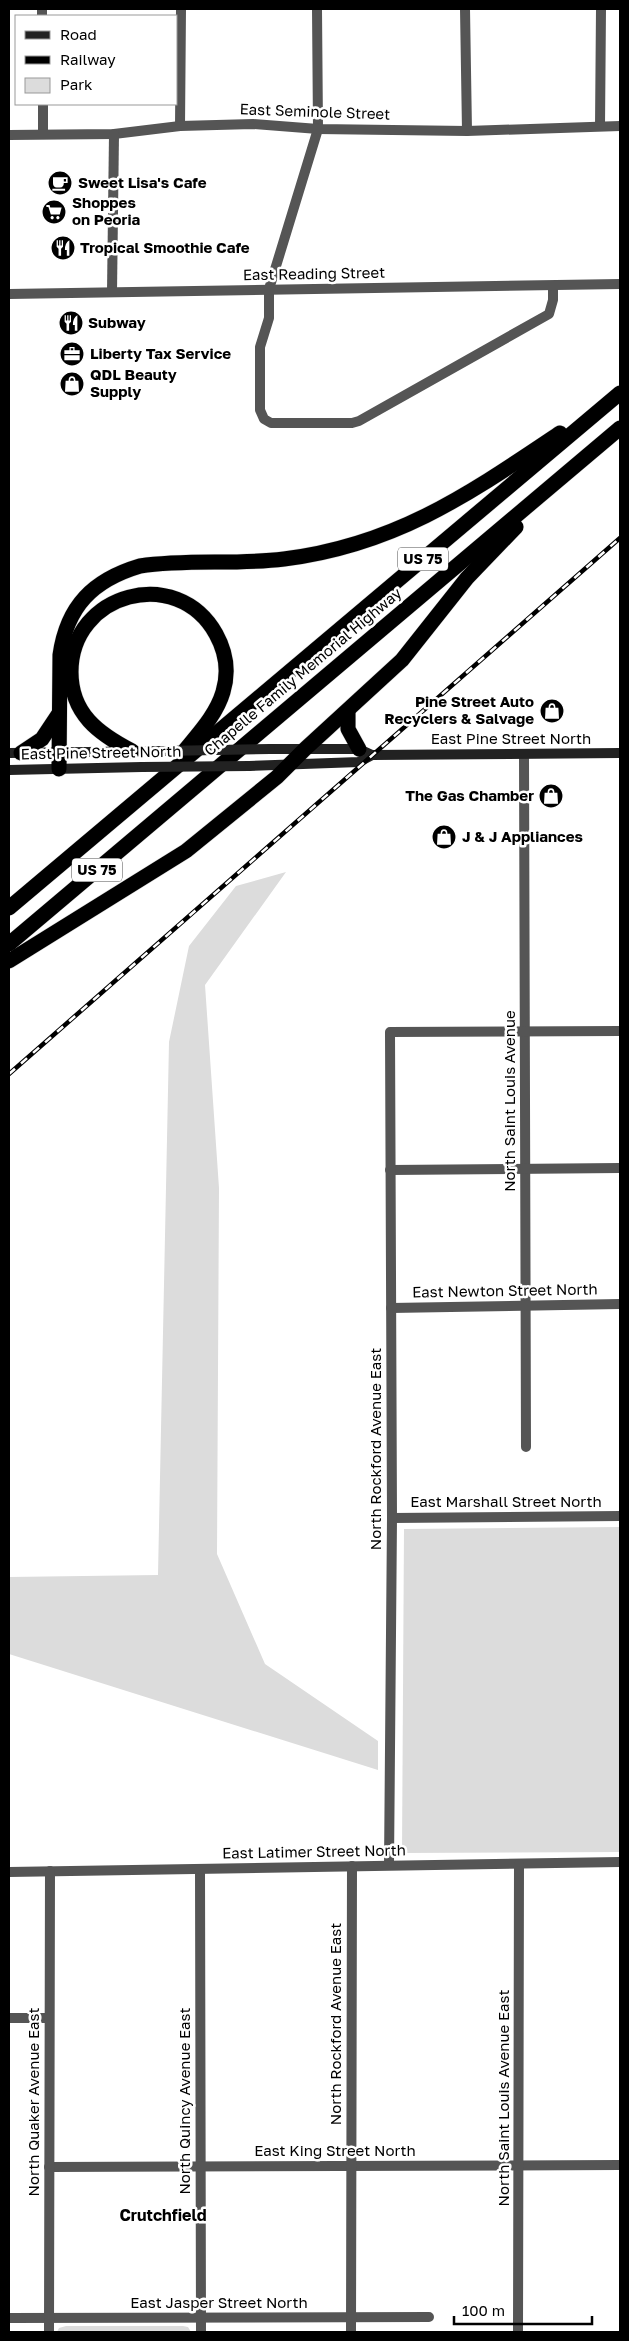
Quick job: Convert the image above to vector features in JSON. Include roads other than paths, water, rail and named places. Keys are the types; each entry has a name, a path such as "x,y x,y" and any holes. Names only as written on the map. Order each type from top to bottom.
{"highway":[{"path":"59,769 60,655 66,627 76,607 84,598 110,578 129,569 154,564 238,562 303,556 349,546 393,531 434,513 473,491 620,392"},
{"name":"Chapelle Family Memorial Highway","path":"9,908 620,392"},
{"name":"Chapelle Family Memorial Highway","path":"9,944 620,428"},
{"path":"9,961 186,851 226,820 289,766 402,660 467,578 571,470"},
{"path":"132,751 103,735 82,713 72,684 72,656 84,629 106,606 145,594 167,596 189,605 206,620 220,641 226,672 222,694 211,717 160,781"},
{"path":"348,711 348,729 366,752"},
{"path":"15,753 38,743 58,714"}],"main road":[{"name":"East Pine Street North","path":"15,753 270,749 524,755 620,753"},
{"name":"East Pine Street North","path":"9,770 289,766 359,762 366,752"}],"street":[{"path":"180,126 181,9"},
{"path":"317,9 318,129 269,288 269,318 260,347 260,410 262,416 271,423 352,423 549,314 553,300 553,286"},
{"path":"465,9 467,131"},
{"path":"600,126 601,9"},
{"path":"43,105 43,134"},
{"name":"East Seminole Street","path":"9,134 114,134 180,126 253,124 318,129 467,131 620,126"},
{"path":"112,292 114,134"},
{"name":"East Reading Street","path":"9,294 269,288 620,284"},
{"name":"North Saint Louis Avenue","path":"524,755 526,1447"},
{"path":"525,1030 620,1031"},
{"name":"North Rockford Avenue East","path":"389,1865 392,1518 390,1032 525,1030"},
{"path":"390,1170 620,1168"},
{"name":"East Newton Street North","path":"391,1308 620,1304"},
{"name":"East Marshall Street North","path":"392,1518 620,1516"},
{"name":"East Latimer Street North","path":"9,1872 620,1862"},
{"name":"North Saint Louis Avenue East","path":"518,2332 519,1864"},
{"name":"North Rockford Avenue East","path":"351,2332 352,1866"},
{"name":"North Quincy Avenue East","path":"200,1869 201,2332"},
{"name":"North Quaker Avenue East","path":"49,2332 50,1871"},
{"path":"9,2018 49,2018"},
{"name":"East King Street North","path":"49,2166 351,2167 620,2165"},
{"name":"East Jasper Street North","path":"9,2318 429,2317"}],"railway":[{"path":"9,1074 620,538"}],"place":[{"name":"Sweet Lisa's Cafe","path":"60,183"},
{"name":"Shoppes on Peoria","path":"54,212"},
{"name":"Tropical Smoothie Cafe","path":"63,248"},
{"name":"Subway","path":"71,323"},
{"name":"Liberty Tax Service","path":"72,354"},
{"name":"QDL Beauty Supply","path":"72,384"},
{"name":"Pine Street Auto Recyclers & Salvage","path":"552,711"},
{"name":"The Gas Chamber","path":"551,796"},
{"name":"J & J Appliances","path":"444,837"}],"district":[{"name":"Crutchfield","path":"163,2215"}]}
